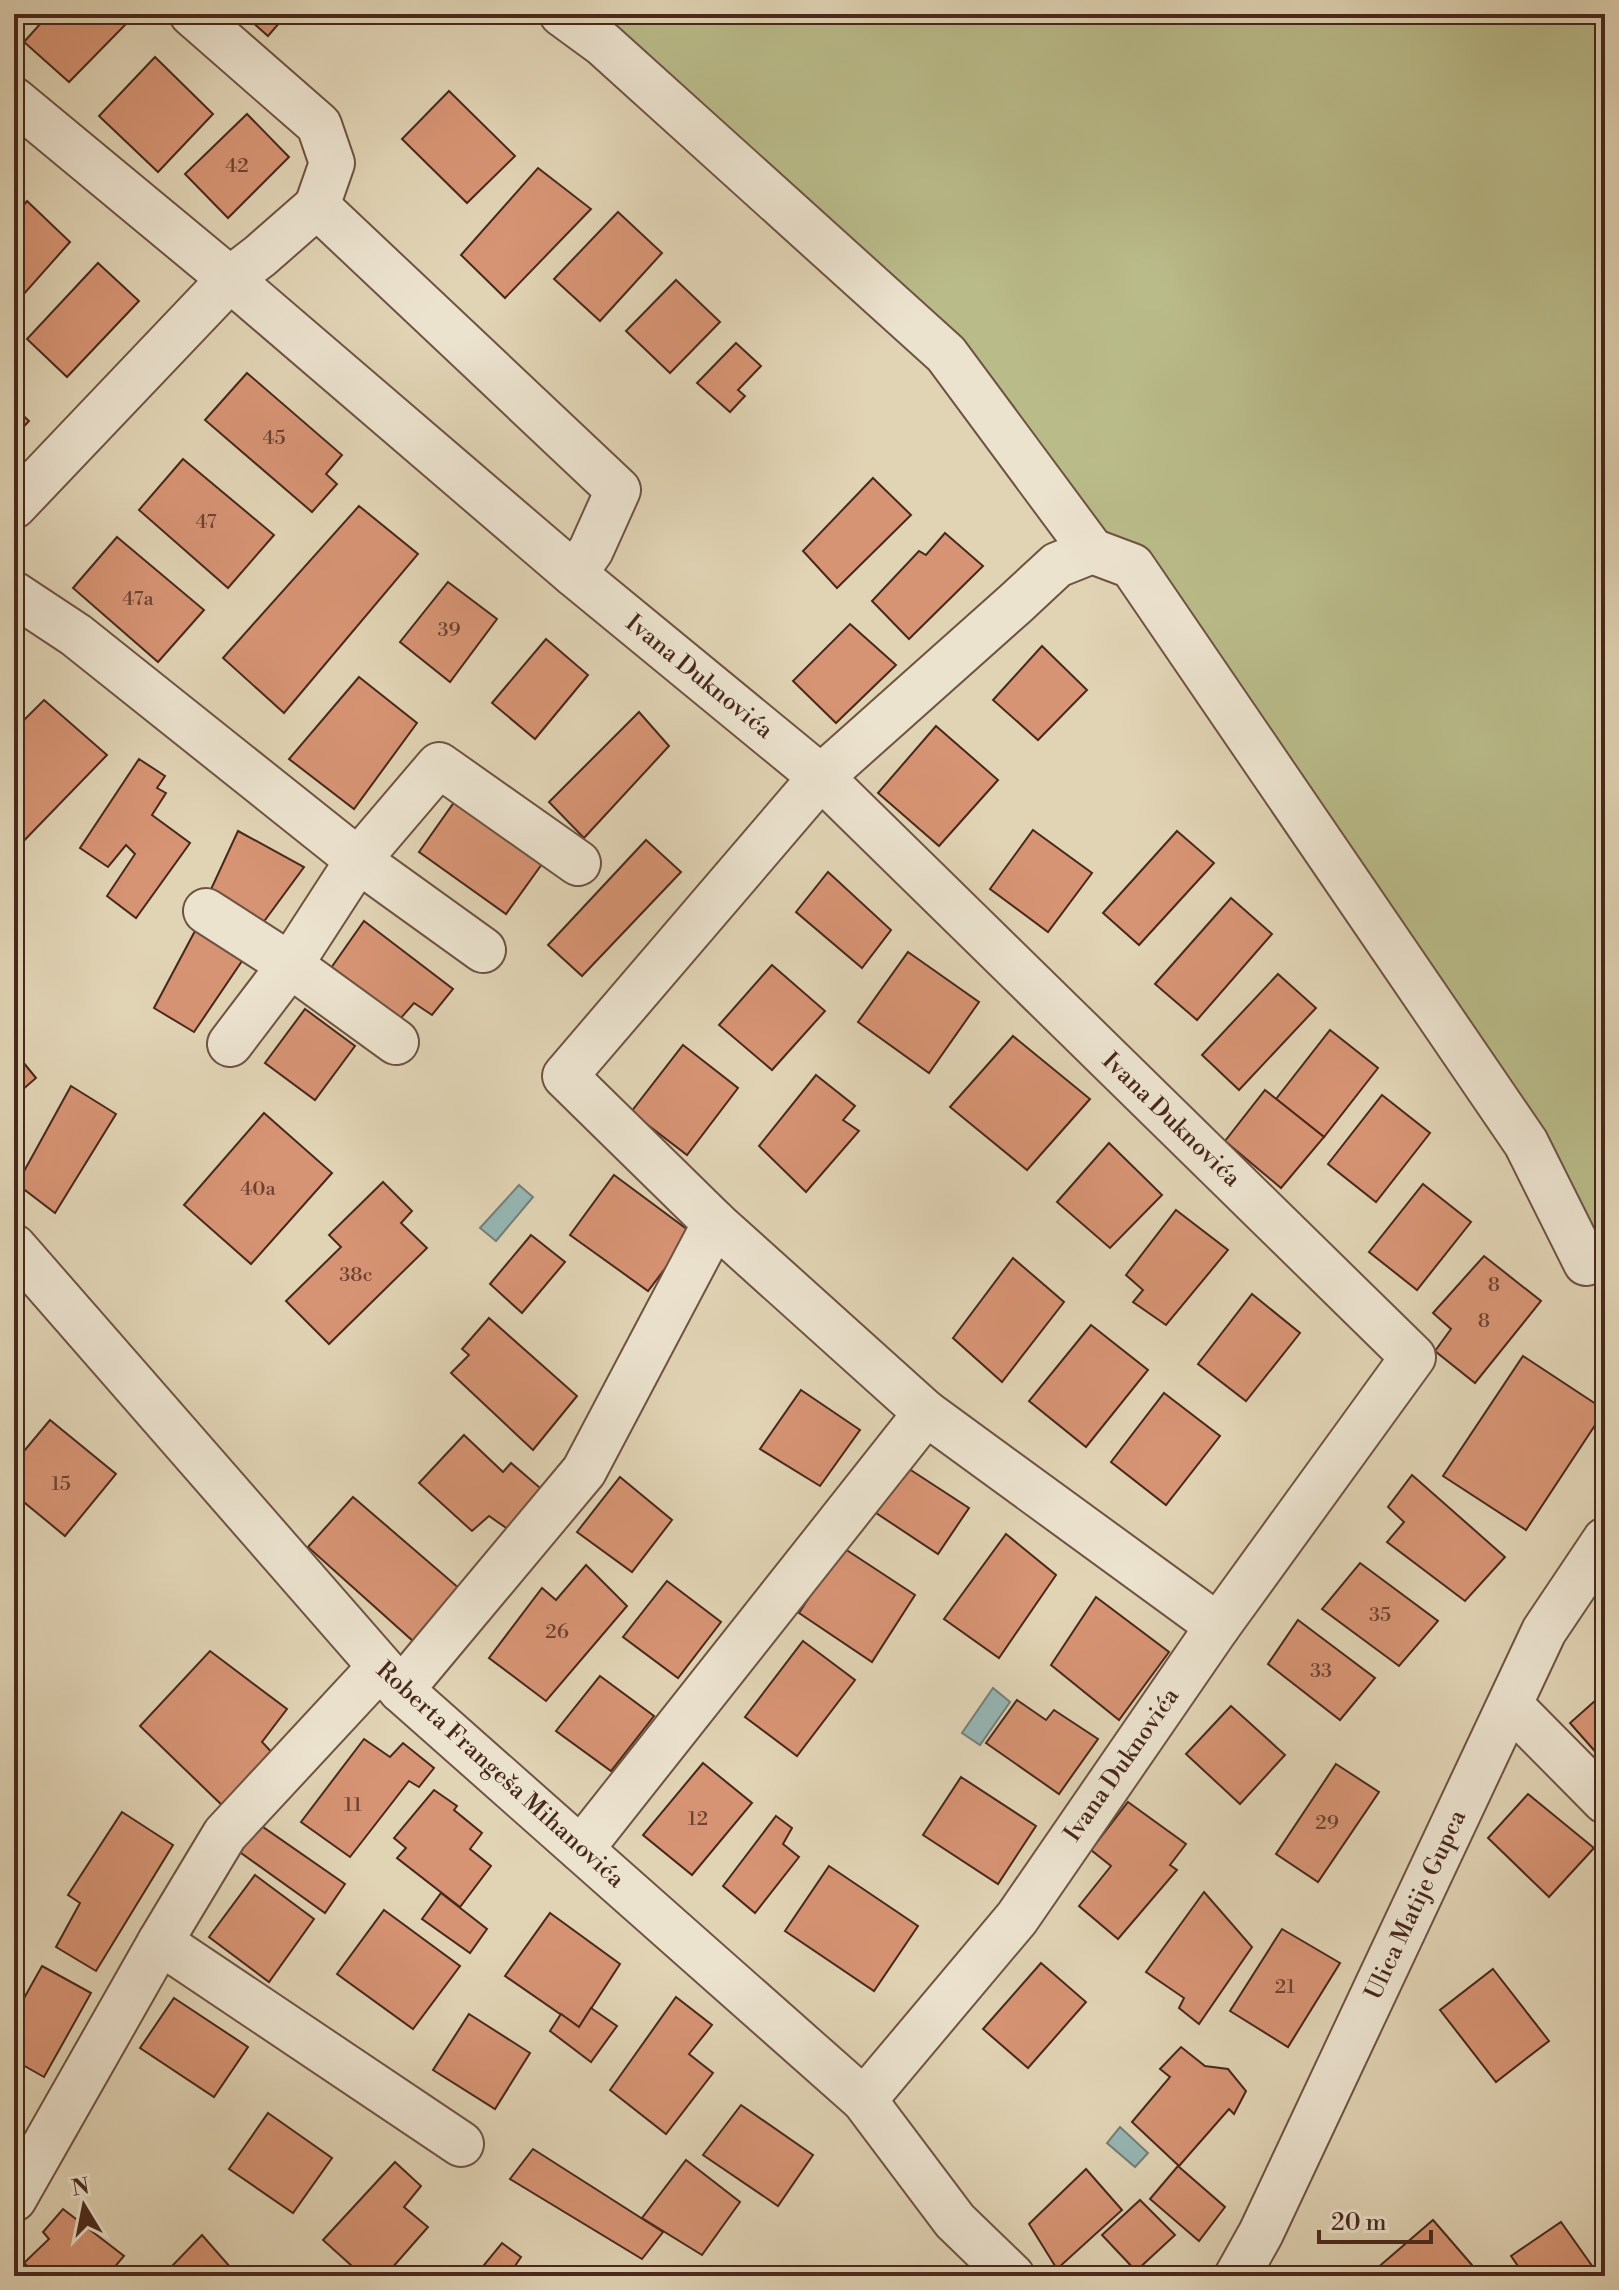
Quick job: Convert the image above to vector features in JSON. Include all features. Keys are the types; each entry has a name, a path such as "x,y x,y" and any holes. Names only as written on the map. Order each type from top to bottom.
{"street":[{"path":"14,506 230,279 317,206 332,163 319,125 192,14"},
{"path":"562,14 603,44 946,354 1092,551 1132,566 1526,1143 1586,1263"},
{"name":"Ivana Duknovića","path":"14,100 230,279 574,574 821,777 1413,1357 1218,1626 1017,1918 864,2100"},
{"path":"317,206 618,490 591,550 574,574"},
{"path":"1092,551 1057,565 821,777 565,1076 715,1223 926,1413 1218,1626"},
{"path":"14,594 76,635 358,860 483,950"},
{"path":"230,1044 290,965 358,860 439,765 578,863"},
{"path":"206,911 290,965 396,1042"},
{"path":"14,2199 225,1834 390,1679 584,1471 715,1223"},
{"name":"Roberta Frangeša Mihanovića","path":"14,1247 390,1679 864,2100 955,2221 1012,2276"},
{"path":"581,1849 926,1413"},
{"name":"Ulica Matije Gupca","path":"1237,2276 1261,2233 1544,1631 1605,1540"},
{"path":"1510,1705 1605,1801"},
{"path":"160,1942 461,2144"}],"green space":[{"path":"560,14 1605,14 1605,1278 1586,1263 1211,680 946,354"}],"water":[{"path":"519,1185 533,1197 496,1241 480,1228"},
{"path":"993,1688 1010,1702 980,1745 962,1733"},
{"path":"1120,2127 1148,2153 1135,2167 1107,2143"}],"building":[{"path":"49,14 114,14 125,25 69,82 24,42"},
{"path":"243,14 287,14 268,36"},
{"path":"155,57 213,114 158,172 99,116"},
{"path":"449,91 515,156 467,203 402,139"},
{"path":"247,114 289,157 228,218 185,174"},
{"path":"538,168 591,209 505,298 461,255"},
{"path":"27,201 70,242 15,304 14,217"},
{"path":"618,212 662,253 600,321 554,279"},
{"path":"98,263 139,301 67,377 27,339"},
{"path":"676,280 720,322 670,373 626,331"},
{"path":"736,343 761,366 738,390 745,396 730,412 697,383"},
{"path":"247,373 342,455 326,474 337,484 312,512 205,420"},
{"path":"14,407 29,421 14,437"},
{"path":"183,459 274,535 228,588 139,510"},
{"path":"873,478 911,515 837,588 803,551"},
{"path":"359,506 418,554 284,713 223,658"},
{"path":"945,533 983,566 909,639 872,601 919,551 926,555"},
{"path":"117,537 204,610 158,662 73,588"},
{"path":"448,582 497,619 450,682 400,642"},
{"path":"850,624 896,665 836,723 793,681"},
{"path":"546,639 588,675 535,739 492,703"},
{"path":"1042,646 1087,690 1038,740 993,700"},
{"path":"359,677 417,723 354,809 289,759"},
{"path":"44,700 107,755 14,851 14,730"},
{"path":"639,712 669,746 584,838 549,802"},
{"path":"936,726 998,780 939,846 878,793"},
{"path":"139,759 165,776 157,788 166,793 152,815 190,843 136,918 107,896 135,854 126,845 108,867 80,848"},
{"path":"455,801 542,864 506,914 419,852"},
{"path":"1033,830 1092,873 1048,932 990,889"},
{"path":"238,831 304,867 257,931 206,900"},
{"path":"1177,831 1214,863 1139,945 1103,913"},
{"path":"646,840 681,872 582,976 548,945"},
{"path":"828,872 891,930 862,968 796,912"},
{"path":"1231,898 1272,934 1197,1020 1155,984"},
{"path":"364,921 453,989 432,1015 414,1003 400,1019 331,968"},
{"path":"195,931 242,961 194,1032 154,1008"},
{"path":"908,952 979,1002 929,1073 858,1022"},
{"path":"772,965 825,1011 772,1070 719,1025"},
{"path":"1278,974 1316,1008 1239,1090 1202,1055"},
{"path":"305,1009 355,1046 315,1100 265,1063"},
{"path":"1330,1030 1378,1068 1324,1137 1276,1099"},
{"path":"1013,1036 1090,1099 1027,1170 950,1107"},
{"path":"683,1045 738,1088 687,1155 631,1112"},
{"path":"14,1051 36,1078 14,1097"},
{"path":"816,1075 855,1106 843,1120 859,1131 806,1192 759,1146"},
{"path":"71,1086 116,1114 55,1213 17,1184"},
{"path":"1265,1090 1324,1137 1281,1188 1225,1141"},
{"path":"1382,1095 1430,1133 1376,1202 1328,1164"},
{"path":"264,1113 332,1173 251,1264 184,1205"},
{"path":"1109,1143 1162,1195 1110,1248 1057,1202"},
{"path":"614,1175 692,1233 648,1291 570,1235"},
{"path":"383,1182 412,1211 401,1223 427,1248 329,1344 286,1301 341,1247 329,1235"},
{"path":"1423,1184 1471,1222 1417,1290 1369,1252"},
{"path":"1176,1210 1228,1250 1166,1325 1133,1302 1143,1290 1126,1275"},
{"path":"531,1235 565,1262 522,1313 490,1284"},
{"path":"1484,1256 1541,1301 1475,1383 1435,1351 1451,1329 1433,1313"},
{"path":"1013,1258 1064,1302 1002,1382 953,1338"},
{"path":"1252,1294 1300,1333 1246,1401 1198,1364"},
{"path":"489,1318 577,1396 533,1450 451,1373 469,1355 462,1349"},
{"path":"1091,1325 1148,1370 1086,1447 1029,1401"},
{"path":"1523,1356 1605,1410 1526,1530 1443,1476"},
{"path":"801,1390 860,1430 820,1486 760,1449"},
{"path":"1164,1393 1220,1436 1166,1505 1111,1462"},
{"path":"50,1420 116,1474 65,1536 14,1494 14,1463"},
{"path":"464,1435 503,1472 511,1463 546,1493 512,1532 489,1516 472,1531 419,1483"},
{"path":"900,1463 969,1508 938,1554 870,1509"},
{"path":"1412,1475 1505,1557 1465,1601 1387,1542 1404,1522 1388,1507"},
{"path":"620,1477 672,1520 632,1572 577,1532"},
{"path":"353,1497 460,1589 414,1642 308,1547"},
{"path":"1006,1534 1056,1575 999,1658 944,1619"},
{"path":"842,1547 915,1595 872,1662 799,1613"},
{"path":"1360,1563 1438,1621 1399,1666 1322,1609"},
{"path":"586,1565 627,1606 546,1701 489,1658 542,1588 556,1600"},
{"path":"667,1581 721,1622 678,1678 623,1637"},
{"path":"1096,1597 1169,1652 1119,1720 1051,1665"},
{"path":"1298,1620 1375,1678 1340,1720 1268,1664"},
{"path":"803,1641 855,1680 797,1756 745,1717"},
{"path":"210,1651 287,1709 262,1742 279,1760 227,1810 140,1726"},
{"path":"600,1676 654,1716 611,1771 556,1731"},
{"path":"1605,1692 1605,1753 1600,1757 1570,1723"},
{"path":"1017,1700 1046,1720 1054,1710 1098,1739 1059,1794 986,1743"},
{"path":"1231,1706 1285,1755 1240,1804 1186,1754"},
{"path":"364,1739 390,1757 403,1743 434,1768 419,1787 409,1781 350,1857 301,1822"},
{"path":"703,1763 752,1803 692,1875 643,1835"},
{"path":"1336,1764 1379,1792 1318,1882 1276,1854"},
{"path":"961,1777 1036,1826 998,1884 923,1835"},
{"path":"434,1790 457,1806 454,1810 482,1833 470,1849 491,1866 460,1907 397,1858 406,1848 394,1838"},
{"path":"1528,1794 1594,1848 1549,1897 1488,1838"},
{"path":"1128,1802 1186,1844 1170,1865 1177,1870 1118,1939 1079,1906 1111,1866 1091,1850"},
{"path":"122,1812 173,1845 96,1971 56,1947 80,1903 68,1895"},
{"path":"776,1816 792,1828 783,1844 799,1857 755,1913 723,1886"},
{"path":"253,1820 345,1884 325,1913 234,1848"},
{"path":"829,1866 918,1926 874,1991 785,1931"},
{"path":"255,1875 314,1919 269,1982 209,1937"},
{"path":"1204,1892 1252,1947 1199,2024 1179,2008 1184,1998 1146,1972"},
{"path":"441,1893 487,1929 470,1953 422,1919"},
{"path":"384,1910 460,1966 413,2029 337,1974"},
{"path":"550,1913 620,1964 579,2027 505,1976"},
{"path":"1282,1929 1340,1963 1288,2047 1230,2011"},
{"path":"1041,1963 1086,2002 1028,2068 983,2029"},
{"path":"42,1966 91,1993 44,2077 14,2060 14,2016"},
{"path":"1493,1969 1549,2041 1496,2082 1440,2010"},
{"path":"676,1997 712,2025 689,2054 713,2073 666,2134 610,2090"},
{"path":"174,1998 248,2047 214,2097 140,2048"},
{"path":"591,2008 617,2026 591,2062 550,2031 561,2014 579,2027"},
{"path":"469,2014 530,2053 495,2109 433,2070"},
{"path":"1181,2047 1205,2066 1228,2069 1246,2091 1234,2114 1229,2109 1179,2166 1132,2122 1170,2077 1160,2069"},
{"path":"741,2105 813,2155 778,2206 703,2155"},
{"path":"268,2113 332,2158 293,2213 229,2169"},
{"path":"533,2149 663,2232 642,2259 510,2179"},
{"path":"686,2160 740,2202 702,2255 642,2218"},
{"path":"395,2162 421,2186 404,2207 428,2227 385,2276 363,2276 323,2240"},
{"path":"1178,2166 1225,2207 1199,2241 1150,2199"},
{"path":"1086,2169 1122,2210 1057,2269 1029,2224"},
{"path":"1140,2200 1175,2235 1136,2271 1102,2235"},
{"path":"63,2209 124,2256 107,2276 38,2276 24,2263 49,2239 43,2232"},
{"path":"1433,2220 1478,2272 1474,2276 1368,2276"},
{"path":"1561,2222 1595,2270 1587,2276 1525,2276 1511,2256"},
{"path":"202,2235 238,2276 178,2276 171,2267"},
{"path":"502,2243 521,2257 511,2276 475,2276"}]}
